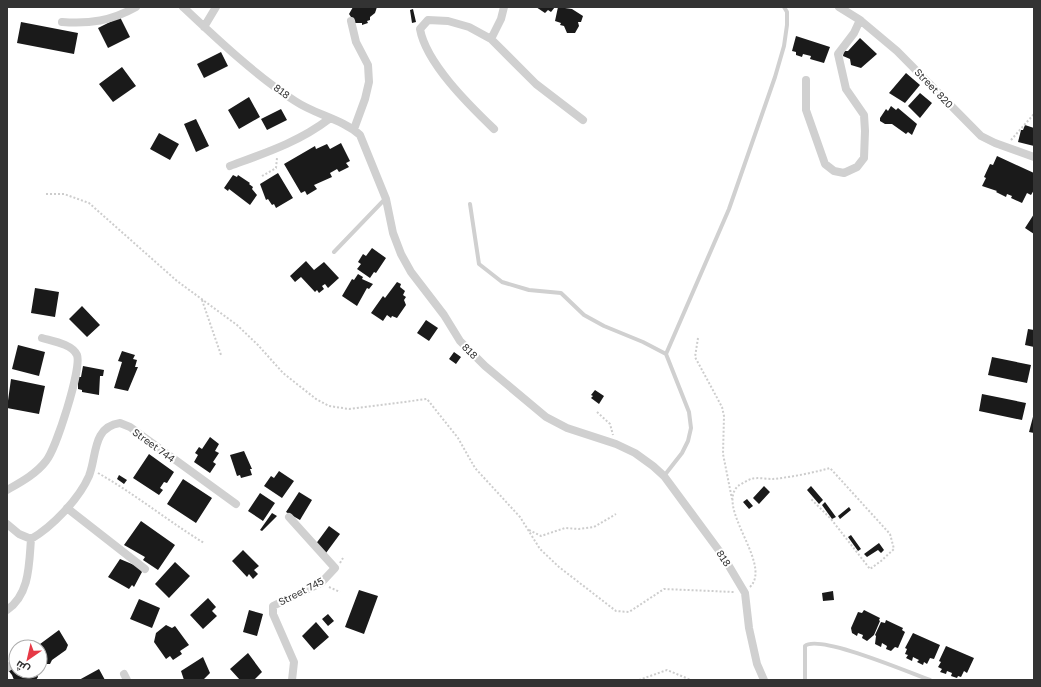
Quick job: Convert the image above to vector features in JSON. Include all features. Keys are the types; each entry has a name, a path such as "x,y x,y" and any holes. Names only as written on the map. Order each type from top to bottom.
{"street":[{"path":"62,22 87,23 100,21 136,7"},
{"name":"818","path":"182,7 282,93 329,119 354,129 360,135 386,199 393,233 401,254 411,272 464,345 485,366 546,417 567,428 616,444 647,462 664,476 723,556 745,593 749,628 757,664 764,680"},
{"path":"204,26 216,7"},
{"path":"491,39 501,19 504,7"},
{"name":"Street 820","path":"840,7 860,20 897,51 981,136 995,143 1034,157"},
{"path":"494,129 472,108 440,69 422,37 420,29 428,20 448,21 469,27 491,39 536,84 583,120"},
{"path":"806,80 806,110 825,164 834,171 844,173 857,166 864,158 865,130 864,115 846,88 838,54 854,33 860,20"},
{"path":"351,21 356,42 368,65 369,82 365,99 354,129"},
{"path":"230,166 294,142 313,131 329,119"},
{"path":"7,490 32,475 50,456 74,384 77,355 73,350 66,346 42,338"},
{"name":"Street 744","path":"31,539 52,524 67,508 89,476 96,443 102,433 108,427 120,423 130,427 236,504"},
{"path":"67,508 145,569"},
{"name":"Street 745","path":"289,517 336,568 321,583 275,604 272,610 294,662 292,680"},
{"path":"7,524 19,534 31,539 26,585 21,595 7,610"}],"lane":[{"path":"666,354 729,209 775,77 784,46 787,25 787,12 784,7"},
{"path":"334,252 386,199"},
{"path":"470,204 479,264 490,274 502,282 529,290 561,293 584,314 597,322 643,342 666,354 689,412 691,428 688,441 682,454 664,476"},
{"path":"804,680 805,646 812,643 839,647 930,680"}],"path":[{"path":"995,143 1011,140 1034,114"},
{"path":"262,176 276,168 277,162 275,149"},
{"path":"46,194 64,194 89,203 176,281 236,325 258,345 283,373 316,400 329,406 349,409 427,399 458,438"},
{"path":"201,299 221,355"},
{"path":"698,338 695,357 722,407 724,416 723,454 732,500"},
{"path":"597,412 610,424 616,444"},
{"path":"90,468 123,487 167,520 204,544"},
{"path":"528,530 541,536 565,528 579,529 594,527 616,514"},
{"path":"321,583 340,592"},
{"path":"639,680 667,670 691,680"}],"building":[{"path":"353,7 377,7 375,13 370,17 370,20 367,21 368,23 362,25 362,23 355,23 349,14"},
{"path":"536,7 555,7 551,12 548,10 545,13"},
{"path":"558,7 572,9 583,16 581,22 578,22 579,26 575,33 567,33 564,26 560,25 561,23 555,21"},
{"path":"413,9 416,22 412,23 410,10"},
{"path":"120,17 130,37 108,48 98,28"},
{"path":"21,22 78,33 74,54 17,43"},
{"path":"796,36 830,47 824,63 810,59 811,56 803,54 802,57 796,55 796,52 792,51"},
{"path":"860,38 877,54 861,68 851,65 850,59 843,56 844,51 848,51"},
{"path":"221,52 228,66 204,78 197,64"},
{"path":"122,67 136,86 113,102 99,84"},
{"path":"906,73 920,85 905,103 889,93"},
{"path":"920,93 932,103 920,118 908,106"},
{"path":"249,97 260,117 239,129 228,110"},
{"path":"891,106 896,110 898,108 917,124 912,135 908,132 906,134 892,124 885,124 880,121 880,118 886,109 888,111"},
{"path":"281,109 287,120 267,130 261,119"},
{"path":"196,119 209,146 196,152 184,124"},
{"path":"1025,125 1034,128 1034,146 1018,142 1021,130 1023,130"},
{"path":"159,133 179,144 170,160 150,149"},
{"path":"341,143 350,161 346,163 349,167 339,172 337,169 330,173 332,177 314,185 317,189 307,195 305,191 301,193 284,164 315,146 316,149 327,144 330,149"},
{"path":"997,156 1034,173 1034,190 1031,195 1027,193 1022,203 1011,198 1012,196 1007,194 1006,197 996,192 997,191 982,186 990,164 993,165"},
{"path":"278,173 293,198 276,208 268,199 266,200 260,184"},
{"path":"233,175 237,177 238,175 250,183 249,184 253,187 252,189 257,195 250,205 229,189 228,191 224,188"},
{"path":"1034,214 1034,234 1025,228"},
{"path":"372,248 386,258 376,273 374,272 370,278 357,269 361,264 358,262 363,254 366,256"},
{"path":"306,261 314,270 324,262 339,278 328,288 325,284 322,286 324,289 319,293 317,290 315,292 301,277 295,282 290,276"},
{"path":"358,274 363,277 362,279 373,284 369,289 367,288 357,306 342,296 352,279 354,280"},
{"path":"397,282 401,284 400,287 405,291 403,295 406,297 404,300 406,305 397,318 392,316 391,318 387,315 383,321 371,313 383,296 385,298"},
{"path":"35,288 59,292 55,317 31,313"},
{"path":"82,306 100,325 87,337 69,319"},
{"path":"426,320 438,328 429,341 417,333"},
{"path":"1028,329 1034,330 1034,347 1025,345"},
{"path":"18,345 45,352 39,376 12,369"},
{"path":"122,351 135,355 133,359 137,360 135,367 138,367 128,391 114,388 122,362 118,361"},
{"path":"454,352 461,357 456,364 449,359"},
{"path":"992,357 1031,365 1027,383 988,375"},
{"path":"83,366 104,370 103,376 100,376 99,395 82,392 82,390 78,389 78,377 81,377"},
{"path":"11,379 45,386 39,414 7,408"},
{"path":"595,390 604,396 599,404 591,398 593,396 591,395"},
{"path":"982,394 1026,403 1022,420 979,411"},
{"path":"1034,413 1034,433 1029,432"},
{"path":"210,437 219,444 215,451 219,453 213,462 216,464 210,473 194,462 198,455 195,453 199,447 202,449"},
{"path":"244,451 252,469 250,469 252,475 241,478 240,475 237,476 230,455"},
{"path":"149,454 174,472 167,483 164,482 160,488 163,490 159,495 133,478"},
{"path":"279,471 294,481 282,498 264,486 271,476 274,478"},
{"path":"119,475 127,480 124,484 117,479"},
{"path":"183,479 212,498 196,523 167,504"},
{"path":"764,486 770,492 759,504 753,498"},
{"path":"811,486 823,500 819,504 807,490"},
{"path":"299,492 312,500 300,520 286,512"},
{"path":"260,493 275,503 263,521 248,511"},
{"path":"747,499 753,506 749,509 743,502"},
{"path":"825,502 836,517 832,519 822,505"},
{"path":"849,507 851,510 840,519 838,516"},
{"path":"272,513 277,516 262,531 260,530"},
{"path":"141,521 175,545 158,570 143,560 145,557 124,545"},
{"path":"329,526 340,534 326,553 315,545"},
{"path":"851,535 861,549 858,551 848,537"},
{"path":"879,543 884,550 881,553 878,550 867,557 864,554"},
{"path":"243,550 259,566 254,570 258,574 253,579 249,574 247,577 232,561"},
{"path":"120,559 139,567 142,572 134,587 132,585 129,589 108,577"},
{"path":"175,562 190,576 169,598 155,584"},
{"path":"359,590 378,596 364,634 345,627"},
{"path":"833,591 834,600 823,601 822,593"},
{"path":"208,598 216,607 212,611 217,616 203,629 190,615"},
{"path":"139,599 160,608 152,628 130,619"},
{"path":"249,610 263,614 257,636 243,632"},
{"path":"864,610 880,618 874,635 867,641 862,638 863,635 858,633 857,636 852,633 851,628 858,612 862,613"},
{"path":"328,614 334,621 328,626 322,619"},
{"path":"886,620 903,628 902,630 905,632 898,648 895,647 891,651 886,649 887,646 882,643 881,647 875,644 875,635 881,622 885,623"},
{"path":"316,622 329,637 314,650 302,636"},
{"path":"166,625 172,628 175,626 189,645 180,651 182,654 173,660 170,656 166,659 154,642 156,633"},
{"path":"59,630 68,645 66,650 52,660 50,664 48,664 47,639"},
{"path":"913,633 940,645 934,659 930,658 927,664 924,662 923,665 917,662 919,660 913,657 912,661 906,658 908,655 905,654 907,649 905,648"},
{"path":"946,646 974,658 967,673 964,671 961,677 958,676 957,678 951,676 952,673 947,671 946,674 940,672 942,669 938,667 941,662 939,661"},
{"path":"248,653 262,672 254,680 240,680 230,669"},
{"path":"203,657 210,673 203,680 184,680 181,671"},
{"path":"99,669 105,680 79,680"},
{"path":"14,679 37,679 36,680"}]}
